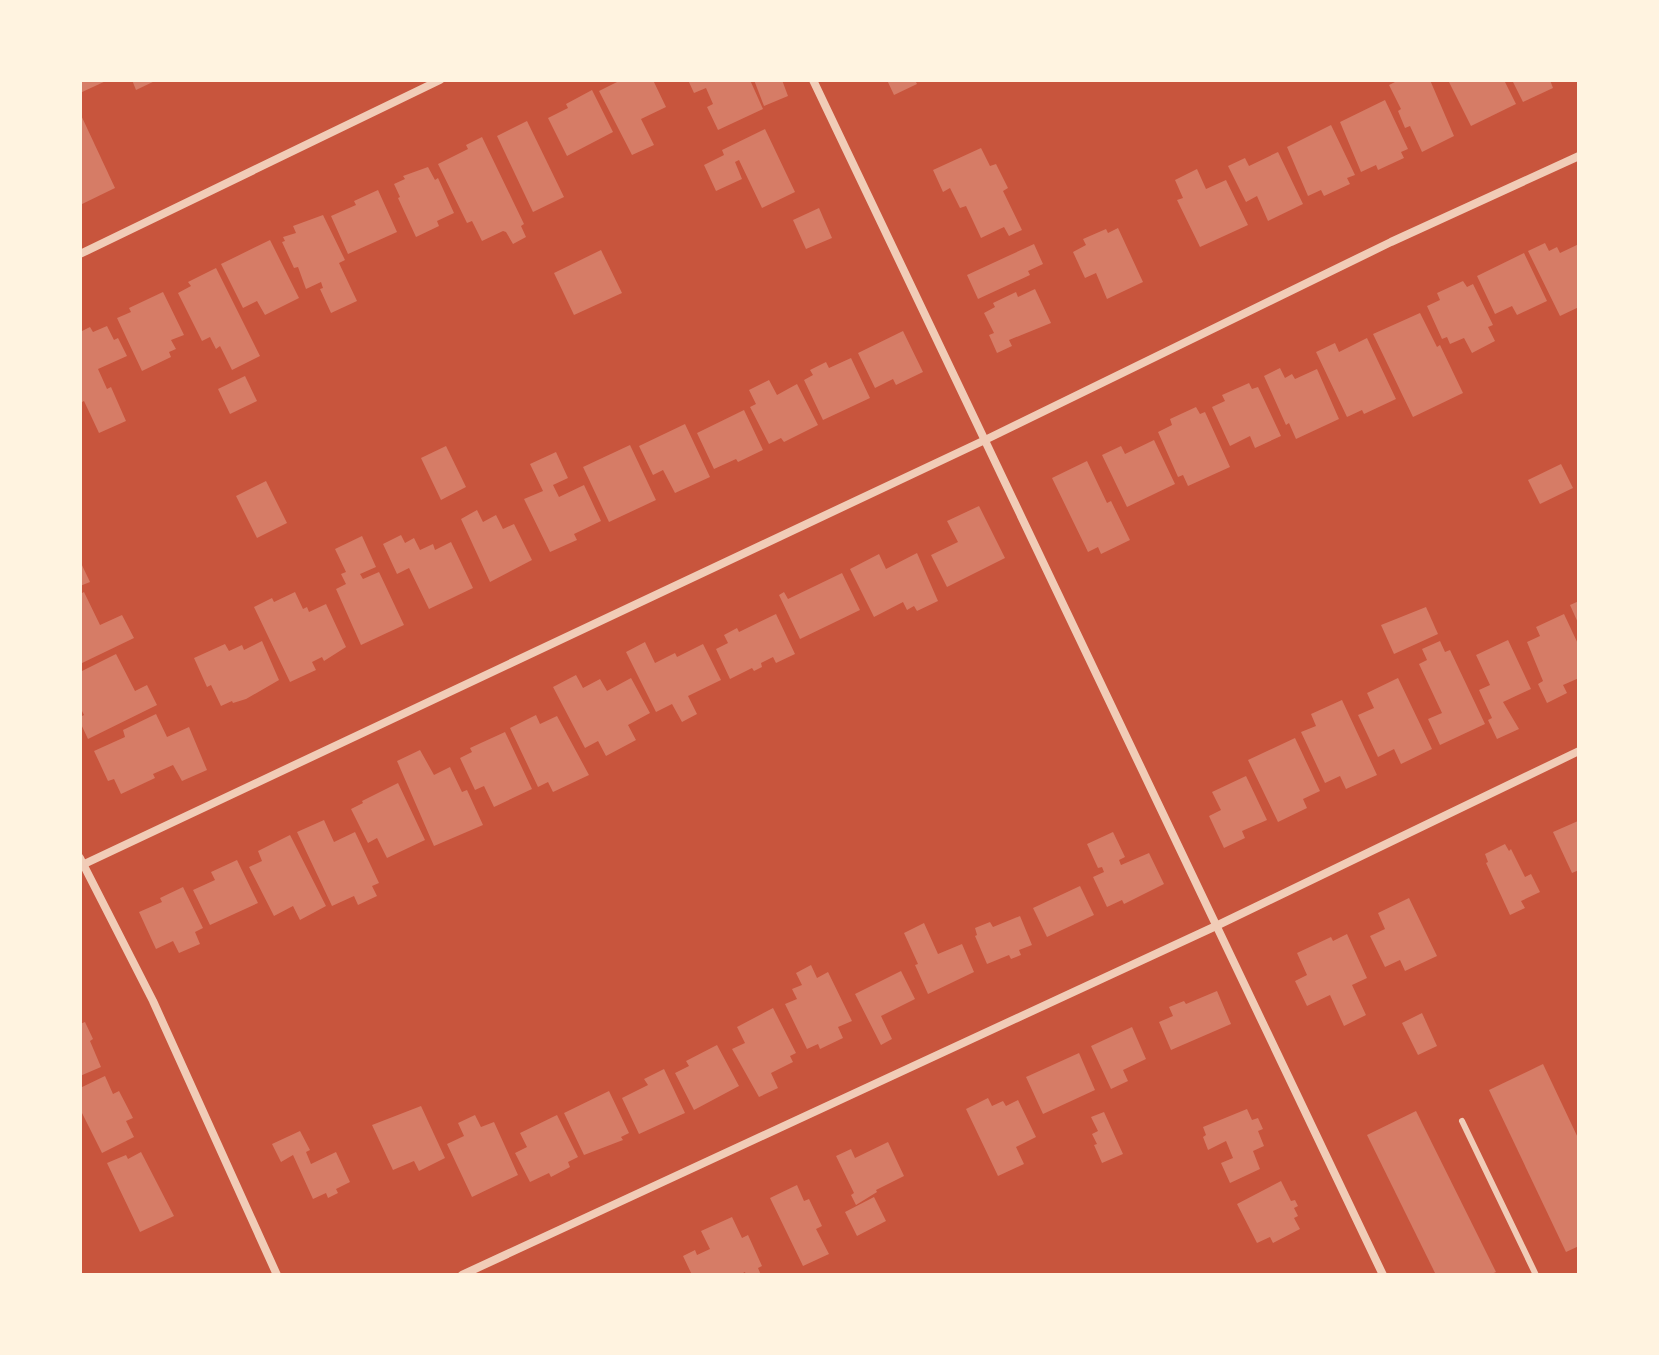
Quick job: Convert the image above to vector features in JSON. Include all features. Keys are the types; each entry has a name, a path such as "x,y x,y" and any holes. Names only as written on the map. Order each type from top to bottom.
{"street":[{"path":"80,254 440,80"},
{"path":"813,80 1383,1275"},
{"path":"277,1275 153,1001 81,863 985,440 1391,242 1579,156"},
{"path":"462,1275 1216,926 1579,751"}],"lane":[{"path":"1462,1121 1536,1275"}],"building":[{"path":"80,80 108,80 80,93"},
{"path":"132,80 157,80 136,90"},
{"path":"621,80 653,80 666,107 641,119 654,145 632,155 599,91"},
{"path":"688,80 750,80 763,109 718,130 707,107 713,104 706,88 694,93"},
{"path":"754,80 782,80 788,96 764,106"},
{"path":"887,80 915,80 917,84 894,95"},
{"path":"1399,80 1430,80 1454,136 1422,152 1410,126 1405,128 1398,111 1401,109 1389,85"},
{"path":"1448,80 1504,80 1516,104 1471,126"},
{"path":"1512,80 1550,80 1553,88 1523,102"},
{"path":"592,90 613,132 567,156 548,118"},
{"path":"1385,100 1408,149 1401,152 1404,158 1378,170 1376,165 1361,172 1340,122"},
{"path":"80,113 115,188 80,205"},
{"path":"527,121 564,197 533,212 497,136"},
{"path":"1331,125 1355,175 1347,178 1350,184 1324,196 1321,190 1308,196 1287,147"},
{"path":"765,129 795,192 762,208 739,160 735,162 742,179 716,191 704,165 724,155 722,150"},
{"path":"482,137 524,224 521,226 526,237 513,244 503,231 482,241 472,221 467,223 438,164 468,149 466,145"},
{"path":"981,148 990,166 996,164 1008,188 1003,191 1022,230 1009,236 1004,227 981,238 966,206 960,208 950,188 943,192 933,170"},
{"path":"1278,152 1303,204 1268,221 1257,196 1246,202 1228,166 1245,158 1249,166"},
{"path":"428,167 435,180 438,178 454,213 437,221 439,226 416,237 394,184 405,179 403,176"},
{"path":"1197,169 1206,189 1226,180 1248,225 1200,247 1177,200 1183,198 1175,180"},
{"path":"378,190 397,232 348,254 331,216 356,205 354,201"},
{"path":"819,208 832,238 806,249 793,220"},
{"path":"323,215 345,260 339,263 357,301 331,313 320,289 323,288 321,282 306,289 298,267 294,268 282,242 285,241 283,237 296,233 293,226"},
{"path":"1118,228 1143,282 1107,299 1096,273 1085,278 1073,252 1086,245 1083,239 1106,229 1108,233"},
{"path":"270,240 299,298 265,315 257,301 243,308 221,264"},
{"path":"1545,243 1549,251 1557,247 1560,253 1579,244 1579,307 1560,316 1528,251"},
{"path":"1034,244 1043,264 1028,271 1030,275 978,299 967,275"},
{"path":"601,250 622,293 574,315 554,273"},
{"path":"1524,253 1547,301 1517,315 1512,306 1495,314 1477,276"},
{"path":"216,268 260,356 232,370 220,346 216,349 210,337 202,341 178,293 191,286 188,282"},
{"path":"1463,281 1467,287 1473,284 1493,325 1488,327 1495,341 1472,353 1464,338 1450,344 1447,337 1442,339 1427,306 1440,300 1437,293"},
{"path":"1035,289 1051,323 1009,340 1012,346 997,353 989,335 994,333 984,313 995,307 993,303 1016,292 1018,297"},
{"path":"163,292 184,335 171,340 176,349 169,352 171,357 142,371 117,318 131,312 129,308"},
{"path":"1420,313 1437,347 1440,345 1463,393 1413,417 1373,334"},
{"path":"107,326 114,340 118,338 127,356 98,369 107,389 111,387 126,421 99,433 84,401 80,403 80,332 90,327 93,332"},
{"path":"903,331 923,372 896,385 893,379 875,388 858,353"},
{"path":"1367,338 1396,399 1364,414 1362,410 1347,417 1316,352 1335,343 1339,352"},
{"path":"851,358 870,398 823,420 804,380 813,375 810,370 826,362 829,368"},
{"path":"1280,368 1285,378 1292,374 1295,379 1317,369 1339,419 1296,439 1289,423 1286,425 1264,376"},
{"path":"245,376 257,401 230,414 218,389"},
{"path":"769,380 777,395 797,384 818,425 784,442 781,438 769,444 750,407 756,404 749,390"},
{"path":"1249,383 1252,389 1258,387 1281,436 1255,448 1250,436 1230,446 1212,407 1225,401 1222,395"},
{"path":"1196,407 1200,414 1205,412 1230,467 1188,486 1183,475 1178,477 1158,432 1172,425 1170,419"},
{"path":"744,410 763,450 714,469 697,433"},
{"path":"685,424 710,477 675,493 663,470 653,475 639,446"},
{"path":"1154,440 1175,484 1127,507 1102,455 1121,446 1125,454"},
{"path":"630,445 656,500 609,522 583,467"},
{"path":"446,446 466,487 441,500 421,458"},
{"path":"556,452 568,478 553,485 559,497 584,485 601,521 574,534 577,540 550,552 524,499 543,491 530,464"},
{"path":"1087,461 1107,503 1111,501 1130,540 1101,554 1098,547 1088,552 1052,478"},
{"path":"1561,464 1573,488 1540,504 1528,480"},
{"path":"266,481 287,523 257,538 236,496"},
{"path":"979,506 1005,558 947,587 931,555 958,542 947,521"},
{"path":"477,510 483,522 496,515 503,529 514,524 532,560 490,582 461,519"},
{"path":"401,535 405,543 414,538 420,550 433,544 435,550 451,542 473,588 429,609 409,568 397,574 383,544"},
{"path":"362,536 376,567 360,574 363,579 379,572 404,625 361,645 336,589 346,584 341,574 346,572 335,549"},
{"path":"917,553 938,601 917,611 914,606 907,610 903,602 874,617 850,569 879,554 886,569"},
{"path":"80,561 90,582 80,586"},
{"path":"842,573 860,610 800,639 779,595 784,592 788,599"},
{"path":"84,592 100,625 122,615 134,638 80,664 80,594"},
{"path":"295,592 303,609 307,607 309,612 326,604 346,647 324,661 322,657 312,662 316,670 290,682 254,607"},
{"path":"1579,601 1579,625 1570,605"},
{"path":"1426,607 1438,634 1394,654 1381,625"},
{"path":"776,614 795,654 776,663 773,657 761,663 762,667 754,671 752,668 730,679 716,649 728,643 724,635 737,628 739,632"},
{"path":"1564,614 1579,646 1579,678 1563,685 1567,693 1547,703 1538,684 1543,681 1527,642 1540,636 1536,627"},
{"path":"1508,640 1531,689 1503,702 1519,729 1497,739 1488,720 1492,718 1479,690 1490,685 1476,655"},
{"path":"262,641 279,680 246,699 221,706 211,685 207,687 194,658 225,644 229,651 242,645 244,650"},
{"path":"1440,641 1445,652 1450,650 1485,724 1440,745 1428,719 1442,713 1419,664 1427,660 1422,649"},
{"path":"645,642 655,663 675,653 677,657 703,644 721,680 688,696 697,714 682,722 672,704 656,712 626,652"},
{"path":"116,654 135,691 147,685 157,705 88,739 80,722 80,717 84,715 80,707 80,672"},
{"path":"576,675 583,688 600,679 607,691 631,678 650,713 628,725 636,740 606,756 598,741 585,748 553,687"},
{"path":"1398,678 1432,749 1401,764 1394,749 1378,757 1358,715 1374,708 1367,693"},
{"path":"1342,700 1377,775 1346,789 1340,776 1325,783 1301,732 1316,726 1311,714"},
{"path":"156,714 167,737 189,727 207,770 182,781 173,765 153,774 155,778 121,794 114,779 108,781 94,751 125,737 123,730"},
{"path":"536,715 540,724 557,716 589,775 553,792 548,782 538,787 510,728"},
{"path":"505,732 532,789 494,807 484,786 475,790 460,758 472,752 470,748"},
{"path":"1295,738 1320,791 1303,799 1307,808 1278,822 1248,760"},
{"path":"420,750 434,775 450,767 462,792 467,790 483,825 434,846 397,761"},
{"path":"1246,776 1267,820 1242,831 1245,838 1224,848 1209,816 1221,810 1212,792"},
{"path":"398,783 425,840 387,858 377,838 368,843 351,809"},
{"path":"324,820 334,842 355,832 379,883 372,886 377,896 358,905 354,896 332,906 297,832"},
{"path":"1578,821 1579,870 1572,873 1553,832"},
{"path":"1113,832 1125,857 1119,860 1121,865 1149,853 1164,884 1124,904 1122,900 1107,907 1093,877 1104,872 1102,867 1098,868 1087,844"},
{"path":"290,835 326,906 300,920 293,906 274,916 249,867 262,861 258,851"},
{"path":"1505,844 1509,851 1511,849 1525,877 1531,874 1540,892 1521,901 1525,908 1510,915 1486,863 1485,854"},
{"path":"237,860 258,903 210,925 193,890 215,880 211,872"},
{"path":"1080,886 1094,915 1047,937 1033,908"},
{"path":"183,887 203,928 195,932 200,944 179,953 173,941 156,949 139,912 162,902 160,898"},
{"path":"1409,898 1437,956 1405,971 1400,960 1385,967 1370,936 1385,929 1378,913"},
{"path":"1020,916 1032,945 1019,950 1021,955 1011,959 1009,955 987,964 975,936 975,928 990,922 993,927"},
{"path":"924,923 938,954 962,944 974,972 928,994 904,933"},
{"path":"1347,934 1367,978 1352,985 1366,1015 1344,1026 1330,995 1307,1006 1295,981 1307,975 1297,953 1331,937 1333,941"},
{"path":"811,965 817,978 828,972 852,1021 838,1027 843,1038 820,1049 818,1044 807,1049 785,1004 797,999 792,989 802,985 796,973"},
{"path":"901,971 915,999 881,1016 892,1039 881,1045 855,994"},
{"path":"1217,991 1231,1024 1171,1050 1159,1022 1173,1016 1169,1007 1184,1001 1186,1004"},
{"path":"773,1008 796,1053 790,1056 793,1062 771,1073 778,1088 759,1097 732,1049 745,1043 737,1027"},
{"path":"1422,1013 1437,1046 1418,1055 1402,1023"},
{"path":"85,1022 101,1067 80,1076 80,1024"},
{"path":"1132,1027 1146,1059 1123,1070 1128,1081 1111,1089 1091,1046"},
{"path":"717,1045 739,1086 694,1110 675,1073 689,1066 686,1061"},
{"path":"1079,1053 1095,1090 1043,1114 1026,1077"},
{"path":"1543,1064 1579,1140 1579,1246 1566,1252 1489,1090"},
{"path":"664,1069 685,1113 639,1134 622,1098 648,1085 644,1079"},
{"path":"105,1076 113,1094 119,1091 133,1118 126,1121 134,1137 102,1153 80,1109 80,1088"},
{"path":"609,1091 629,1133 621,1137 623,1140 584,1155 564,1113"},
{"path":"988,1098 992,1106 1003,1101 1006,1106 1018,1100 1036,1137 1016,1147 1024,1164 998,1176 966,1109"},
{"path":"421,1106 445,1158 419,1171 414,1161 393,1170 372,1125"},
{"path":"1247,1109 1252,1120 1258,1118 1263,1129 1258,1131 1264,1146 1253,1151 1260,1169 1230,1183 1221,1163 1233,1158 1226,1141 1208,1150 1203,1127"},
{"path":"1416,1111 1496,1272 1489,1275 1436,1275 1367,1135"},
{"path":"1104,1112 1123,1154 1102,1163 1094,1145 1097,1144 1092,1134 1098,1131 1091,1117"},
{"path":"475,1115 481,1127 494,1122 518,1175 472,1197 447,1144 464,1136 458,1123"},
{"path":"557,1115 578,1157 568,1162 570,1167 551,1177 549,1173 530,1182 515,1153 527,1147 520,1133"},
{"path":"300,1131 310,1150 306,1152 311,1164 336,1152 350,1182 336,1189 338,1193 328,1198 326,1193 313,1199 293,1155 281,1162 272,1144"},
{"path":"888,1142 904,1176 876,1190 856,1205 851,1195 854,1193 836,1156 851,1149 855,1158"},
{"path":"141,1152 174,1216 140,1232 107,1163 126,1155 128,1159"},
{"path":"1281,1181 1291,1201 1295,1200 1298,1206 1294,1208 1298,1216 1294,1218 1300,1229 1273,1243 1270,1237 1257,1243 1237,1204"},
{"path":"797,1185 804,1201 809,1199 822,1226 816,1229 829,1254 803,1266 770,1198"},
{"path":"874,1197 886,1221 857,1236 845,1212"},
{"path":"732,1217 742,1238 748,1235 762,1266 758,1268 761,1275 746,1275 745,1272 739,1275 692,1275 683,1256 695,1250 697,1255 710,1249 701,1231"}]}
